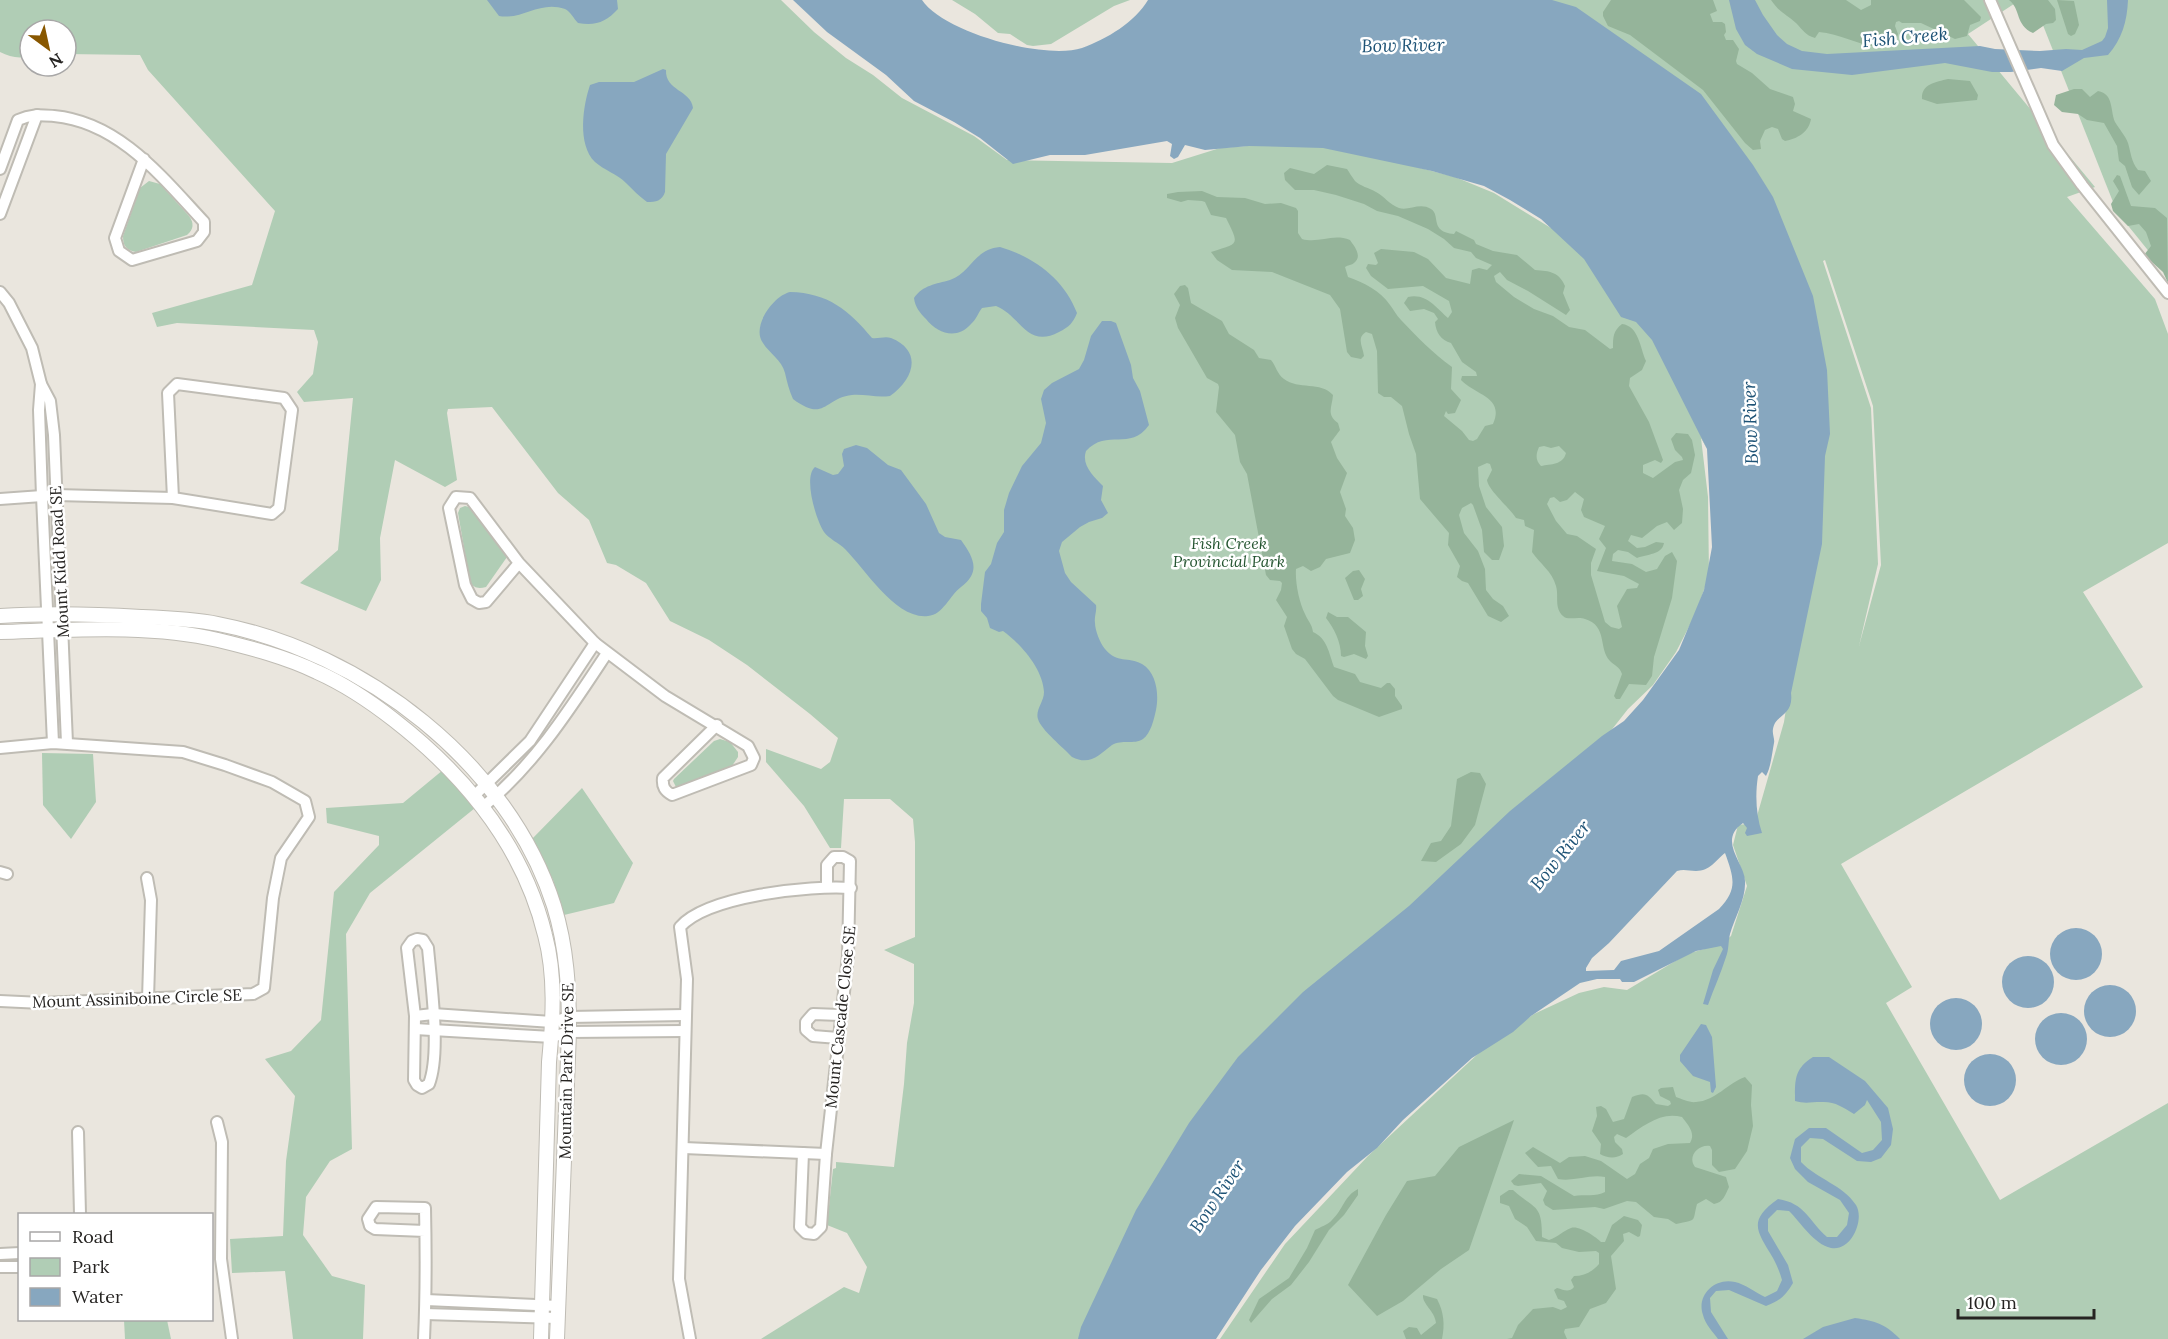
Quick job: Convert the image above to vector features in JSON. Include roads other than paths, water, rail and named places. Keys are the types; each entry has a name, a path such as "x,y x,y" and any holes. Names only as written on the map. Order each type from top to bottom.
{"street":[{"path":"1990,0 2038,115 2060,156 2168,293"},
{"path":"0,169 18,120 30,115 75,118 115,137 144,159 204,222 204,232 197,241 132,260 119,251 115,238 144,159"},
{"path":"0,214 37,115"},
{"name":"Mount Kidd Road SE","path":"0,292 9,303 32,348 41,384 50,402 54,435 63,613 67,743"},
{"name":"Mount Kidd Road SE","path":"41,384 39,410 42,496 54,743"},
{"path":"0,499 56,495 173,498 272,514 279,508 292,410 284,398 177,384 168,393 173,498"},
{"path":"519,563 486,602 479,603 472,599 465,585 449,508 456,497 470,498 519,563 595,643 665,696 717,725 748,746 754,758 751,765 672,795 665,791 662,785 663,778 717,725"},
{"name":"Mountain Park Drive SE","path":"0,616 63,613 170,618 218,624 265,637 323,658 362,678 396,701 461,755 488,784 527,843 554,906 566,957 569,984 569,1032 557,1339"},
{"name":"Mountain Park Drive SE","path":"0,632 63,630 161,632 216,639 262,651 318,672 378,708 416,737 447,765 479,801 513,851 538,910 550,960 553,989 552,1037 549,1062 541,1339"},
{"path":"479,801 488,784 530,741 595,643"},
{"path":"479,801 496,796 541,750 607,652"},
{"path":"549,715 562,722"},
{"name":"Mount Assiniboine Circle SE","path":"0,748 67,743 183,752 272,783 306,801 309,817 281,858 273,898 264,988 253,994 42,1003 0,1001"},
{"name":"Mount Cascade Close SE","path":"802,1153 800,1227 806,1233 814,1234 821,1227 840,1015 849,956 850,861 843,857 834,857 827,865 827,886"},
{"path":"147,878 151,900 148,999"},
{"path":"690,1339 679,1279 687,980 680,927 689,917 744,897 827,886 851,888"},
{"path":"417,939 423,940 428,948 433,1014 435,1030 432,1077 429,1084 422,1088 414,1080 415,1016 407,948 412,941 417,939"},
{"path":"415,1016 433,1014 552,1022 569,1017 686,1015"},
{"path":"838,1038 813,1036 806,1030 806,1022 813,1014 840,1015"},
{"path":"415,1029 552,1037 569,1032 685,1031"},
{"path":"217,1122 222,1142 216,1259 232,1339"},
{"path":"78,1132 80,1213"},
{"path":"684,1148 826,1154"},
{"path":"424,1339 426,1300 425,1208 376,1207 368,1219 370,1226 375,1229 425,1231"},
{"path":"0,1254 18,1253"},
{"path":"0,1268 18,1267"},
{"path":"426,1300 558,1312"},
{"path":"425,1314 543,1311"}],"water":[{"path":"487,0 617,0 618,9 600,22 584,24 578,23 567,10 556,7 499,16"},
{"name":"Bow River","path":"793,0 922,0 934,12 951,23 973,33 1021,47 1065,51 1082,48 1110,35 1136,16 1148,0 1552,0 1576,7 1701,94 1753,165 1773,197 1813,296 1827,370 1830,434 1825,456 1822,544 1790,706 1774,724 1774,743 1768,772 1766,776 1762,772 1758,776 1757,805 1762,833 1747,836 1745,833 1747,828 1743,823 1732,837 1734,852 1744,874 1745,888 1730,934 1727,954 1708,1005 1703,1004 1713,970 1723,949 1721,946 1696,951 1634,982 1622,982 1620,979 1597,979 1580,983 1531,1016 1513,1032 1472,1058 1403,1120 1377,1148 1347,1172 1295,1226 1261,1270 1216,1339 1078,1339 1081,1327 1136,1210 1189,1123 1238,1057 1303,992 1409,906 1510,811 1602,736 1624,721 1643,700 1679,650 1704,590 1712,547 1707,449 1652,340 1636,322 1621,317 1584,259 1541,219 1484,186 1432,171 1323,148 1249,146 1205,150 1185,145 1178,157 1174,159 1170,156 1172,144 1167,141 1085,155 1050,155 1013,164 980,138 914,101 886,75 827,32","holes":["1725,853 1732,876 1732,889 1719,909 1659,951 1621,961 1614,970 1586,971 1592,958 1677,871 1701,871"]},
{"path":"1729,0 1755,0 1777,35 1787,44 1802,51 1827,54 1980,46 2040,51 2082,50 2102,41 2105,37 2108,28 2107,0 2128,0 2123,30 2108,55 2084,58 2062,71 2041,68 1992,72 1945,63 1852,75 1792,69 1757,54 1745,45 1736,29"},
{"path":"663,69 666,70 667,77 674,87 688,97 693,108 666,154 664,195 658,200 647,202 622,180 595,162 589,154 583,125 585,103 590,85 599,82 634,82"},
{"path":"1000,247 1036,263 1056,280 1077,313 1068,326 1059,332 1039,337 996,306 982,308 966,329 948,333 936,328 922,314 914,298 921,290 957,277 978,256"},
{"path":"790,292 827,300 846,311 872,338 889,337 901,344 908,350 912,366 905,382 890,396 852,395 835,400 818,409 804,406 793,399 783,368 760,336 762,321 766,313 777,299"},
{"path":"1102,321 1116,323 1131,365 1133,378 1140,391 1149,425 1142,433 1134,437 1102,441 1086,451 1087,466 1103,486 1101,500 1108,513 1080,527 1062,542 1059,551 1065,573 1071,582 1096,605 1095,626 1103,646 1114,657 1137,662 1147,668 1156,685 1157,698 1152,726 1143,739 1136,742 1116,743 1098,756 1084,760 1072,757 1040,723 1038,712 1044,692 1040,675 1030,658 1017,643 1003,631 999,632 990,628 987,618 981,611 981,604 985,572 991,564 997,543 1004,532 1004,510 1009,493 1022,466 1041,443 1046,423 1041,399 1044,390 1052,383 1079,369 1091,336"},
{"path":"856,445 867,448 888,465 901,470 926,504 939,533 945,537 961,540 972,559 971,576 933,615 916,615 893,602 845,549 826,534 821,526 814,509 810,489 812,472 815,467 833,475 838,474 844,466 842,454 844,449"},
{"path":"2076,928 2090,932 2098,940 2102,954 2098,968 2090,976 2076,980 2062,976 2054,968 2050,954 2054,940 2062,932"},
{"path":"2028,956 2042,960 2050,968 2054,982 2050,996 2042,1004 2028,1008 2014,1004 2006,996 2002,982 2006,968 2014,960"},
{"path":"2110,985 2124,989 2132,997 2136,1011 2132,1025 2124,1033 2110,1037 2096,1033 2088,1025 2084,1011 2088,997 2096,989"},
{"path":"1956,998 1970,1002 1978,1010 1982,1024 1978,1038 1970,1046 1956,1050 1942,1046 1934,1038 1930,1024 1934,1010 1942,1002"},
{"path":"2061,1013 2075,1017 2083,1025 2087,1039 2083,1053 2075,1061 2061,1065 2047,1061 2039,1053 2035,1039 2039,1025 2047,1017"},
{"path":"1701,1024 1706,1025 1712,1037 1716,1087 1713,1093 1710,1082 1693,1076 1680,1061 1680,1055"},
{"path":"1990,1054 2004,1058 2012,1066 2016,1080 2012,1094 2004,1102 1990,1106 1976,1102 1968,1094 1964,1080 1968,1066 1976,1058"},
{"path":"1813,1057 1829,1057 1865,1081 1888,1108 1893,1129 1891,1145 1881,1158 1871,1162 1857,1161 1823,1139 1810,1138 1801,1147 1801,1162 1844,1192 1856,1205 1859,1219 1854,1234 1845,1245 1831,1248 1813,1238 1789,1211 1777,1210 1768,1219 1768,1231 1788,1265 1793,1283 1782,1297 1766,1306 1729,1290 1716,1291 1710,1298 1711,1312 1728,1339 1718,1339 1705,1322 1703,1315 1702,1301 1709,1289 1721,1282 1735,1282 1765,1297 1777,1291 1782,1280 1776,1263 1759,1233 1759,1220 1768,1207 1778,1199 1795,1204 1827,1237 1837,1237 1847,1225 1849,1213 1840,1200 1808,1182 1795,1169 1790,1158 1795,1139 1809,1128 1826,1128 1862,1153 1873,1150 1882,1140 1881,1122 1867,1100 1865,1105 1854,1114 1830,1102 1795,1101 1795,1087 1799,1071"},
{"path":"1855,1318 1880,1324 1900,1339 1803,1339 1823,1327"}],"water label":[{"name":"Fish Creek","path":"1905,37"}],"park label":[{"name":"Fish Creek Provincial Park","path":"1229,552"}]}
